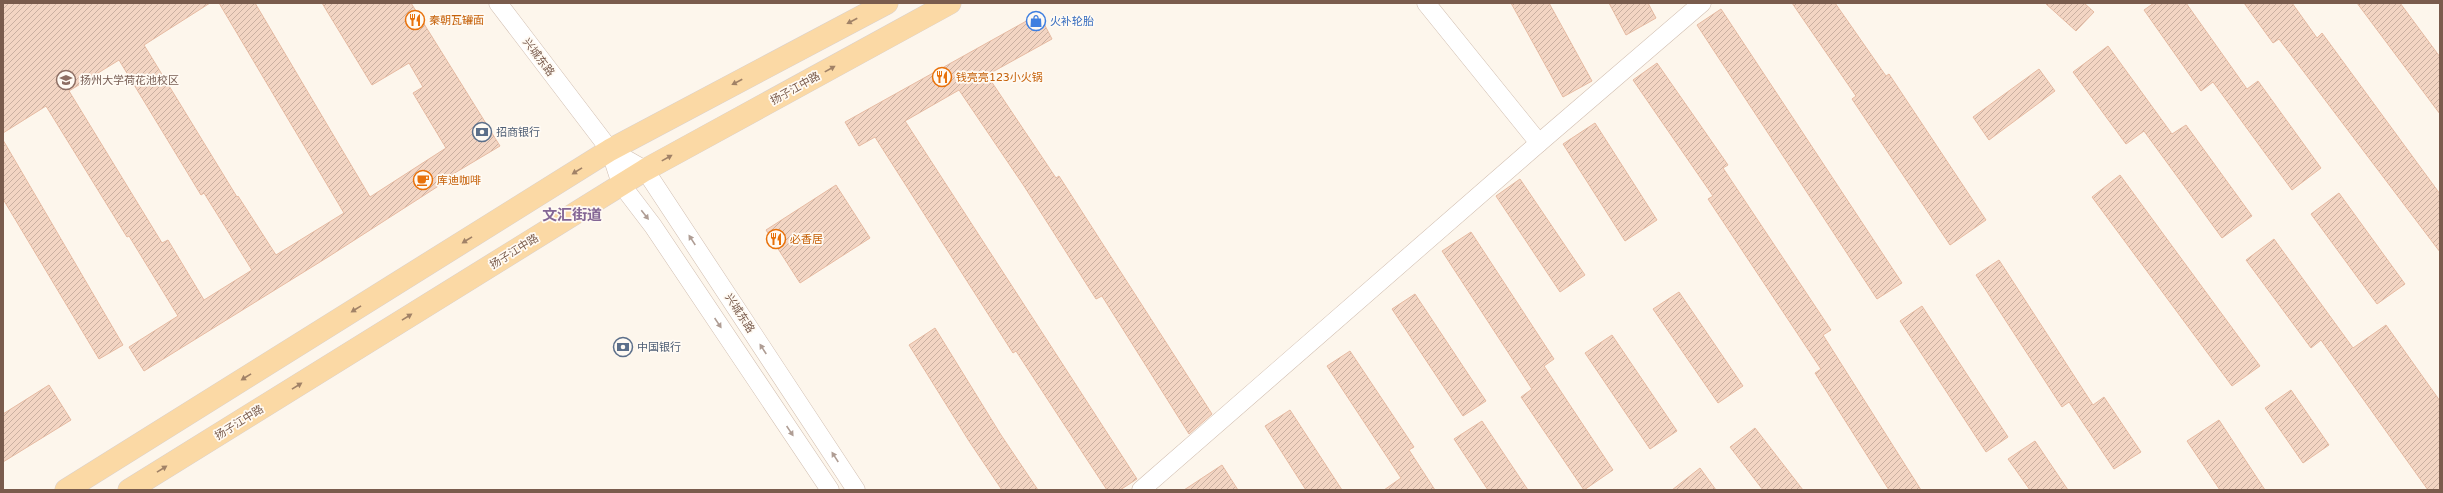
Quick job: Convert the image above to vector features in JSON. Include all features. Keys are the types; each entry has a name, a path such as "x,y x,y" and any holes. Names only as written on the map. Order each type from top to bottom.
{"main road":[{"path":"66,490 610,150 887,3"},
{"name":"扬子江中路","path":"129,490 621,184 950,3"}],"street":[{"name":"兴城东路","path":"498,3 610,150 621,184 653,226 830,490"},
{"path":"1426,3 1539,142"},
{"path":"1142,490 1539,142 1702,3"},
{"name":"兴城东路","path":"610,150 645,170 856,490"}],"building":[{"path":"3,3 210,3 144,45 237,197 238,196 276,255 344,213 219,3 255,3 370,197 446,148 413,93 423,87 409,63 372,85 322,3 411,3 500,146 453,174 454,176 328,257 144,371 129,347 178,316 46,106 3,133","holes":["119,60 201,195 204,193 252,270 204,300 168,240 162,243 69,91"]},
{"path":"1511,3 1549,3 1592,81 1563,97"},
{"path":"1609,3 1648,3 1656,18 1626,35"},
{"path":"1792,3 1835,3 1886,76 1889,74 1986,220 1950,245 1852,99 1856,96"},
{"path":"2045,3 2084,3 2094,12 2076,31"},
{"path":"2154,3 2186,3 2247,89 2258,81 2321,168 2292,190 2213,82 2201,91 2144,10"},
{"path":"2244,3 2292,3 2317,38 2322,33 2440,194 2440,252 2279,39 2273,43"},
{"path":"2357,3 2400,3 2440,57 2440,114"},
{"path":"1721,9 1902,283 1877,299 1697,25"},
{"path":"1039,14 1052,39 987,75 1056,178 1059,176 1212,414 1189,434 1102,296 1096,299 1024,186 959,90 905,121 1137,479 1120,490 1107,490 1016,351 1013,353 875,137 859,146 845,122"},
{"path":"2108,46 2172,134 2186,125 2252,216 2222,238 2144,131 2126,144 2073,72"},
{"path":"1657,63 1728,165 1723,168 1831,330 1823,335 1921,490 1889,490 1815,373 1821,369 1708,199 1713,196 1633,80"},
{"path":"2039,69 2055,91 1989,140 1973,117"},
{"path":"1595,123 1657,220 1625,241 1563,144"},
{"path":"3,140 123,345 99,359 3,199"},
{"path":"2120,175 2260,366 2232,386 2092,197"},
{"path":"1520,179 1585,275 1560,292 1496,196"},
{"path":"836,185 870,238 800,283 766,230"},
{"path":"2339,193 2405,284 2377,304 2311,214"},
{"path":"1471,232 1554,359 1544,366 1613,470 1584,490 1521,397 1532,389 1442,251"},
{"path":"2274,239 2353,348 2386,325 2440,401 2440,490 2428,490 2321,340 2311,348 2246,260"},
{"path":"1999,260 2093,405 2104,397 2141,452 2114,469 2069,402 2062,407 1976,275"},
{"path":"1679,292 1743,386 1718,403 1653,309"},
{"path":"1415,294 1486,401 1463,416 1392,309"},
{"path":"1922,306 2008,437 1986,452 1900,321"},
{"path":"935,328 1001,435 1038,490 1002,490 969,441 909,345"},
{"path":"1612,335 1677,431 1650,449 1585,353"},
{"path":"1350,351 1414,447 1409,450 1435,490 1384,490 1401,478 1327,366"},
{"path":"49,385 71,420 3,462 3,414"},
{"path":"2291,390 2329,445 2303,463 2265,408"},
{"path":"1290,410 1342,490 1306,490 1265,426"},
{"path":"2219,420 2265,490 2220,490 2187,441"},
{"path":"1482,421 1528,490 1488,490 1454,439"},
{"path":"1755,428 1803,490 1763,490 1730,447"},
{"path":"2035,441 2068,490 2030,490 2008,459"},
{"path":"1222,465 1238,490 1184,490"},
{"path":"1700,468 1716,490 1672,490"}],"place":[{"name":"秦朝瓦罐面","path":"415,20"},
{"name":"火补轮胎","path":"1036,21"},
{"name":"钱亮亮123小火锅","path":"942,77"},
{"name":"扬州大学荷花池校区","path":"66,80"},
{"name":"招商银行","path":"482,132"},
{"name":"库迪咖啡","path":"423,180"},
{"name":"必香居","path":"776,239"},
{"name":"中国银行","path":"623,347"}],"district":[{"name":"文汇街道","path":"572,215"}]}
